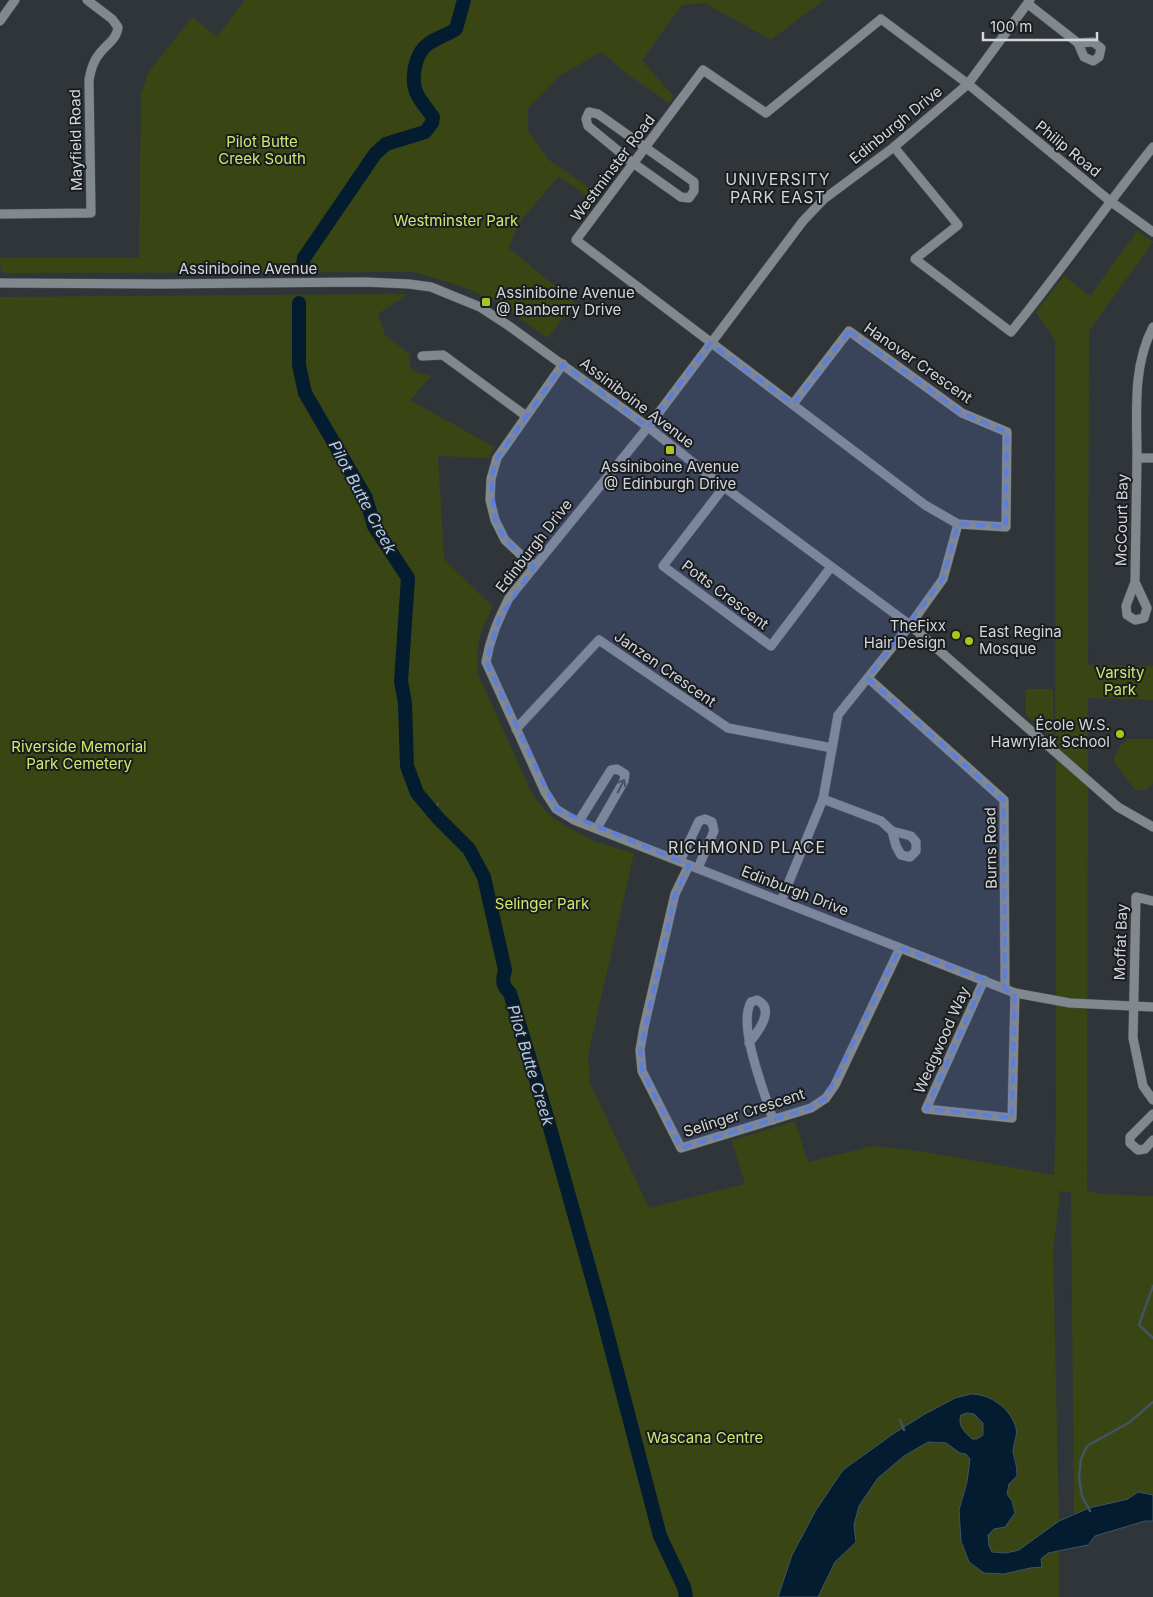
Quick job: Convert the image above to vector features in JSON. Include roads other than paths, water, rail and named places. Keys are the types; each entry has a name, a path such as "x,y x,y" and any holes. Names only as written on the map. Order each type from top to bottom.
{"street":[{"path":"0,21 15,0"},
{"name":"Mayfield Road","path":"0,214 91,213 89,80 92,67 99,54 117,34 118,26 112,19 87,0"},
{"path":"1029,2 1078,43"},
{"name":"Edinburgh Drive","path":"1029,2 968,84 894,147 824,199 803,221 648,427 509,598 490,642 486,662 545,792 556,809 578,821 1015,993 1070,1003 1153,1007"},
{"name":"Westminster Road","path":"958,524 925,505 576,240 703,70 766,113 881,19 968,84"},
{"name":"Philip Road","path":"968,84 1110,201 1153,232"},
{"path":"589,112 598,114 645,148 694,182 694,191 689,198 681,197 633,163 588,126 586,119 589,112"},
{"path":"894,147 958,225 915,259 1011,332 1153,147"},
{"name":"Assiniboine Avenue","path":"0,283 365,282 416,285 431,288 480,307 563,364 648,427 724,487 910,625 1118,807 1153,827"},
{"name":"McCourt Bay","path":"1135,582 1137,376 1146,340 1153,327"},
{"name":"Hanover Crescent","path":"793,404 849,330 962,413 1007,432 1006,527 958,524"},
{"path":"422,356 443,355 526,416"},
{"path":"534,567 505,540 495,520 490,500 491,479 497,458 563,364"},
{"path":"1137,458 1153,458"},
{"name":"Potts Crescent","path":"724,487 663,566 771,646 831,567"},
{"path":"781,901 823,799 838,715 910,625 943,579 958,524"},
{"name":"Janzen Crescent","path":"516,729 599,640 728,728 832,748"},
{"name":"Burns Road","path":"868,678 1004,800 1005,989"},
{"path":"578,821 611,770 617,769 625,774 624,781 597,828"},
{"path":"823,799 881,821 892,831"},
{"path":"684,863 699,821 705,819 712,822 714,831 698,868"},
{"name":"Selinger Crescent","path":"684,863 675,894 640,1050 642,1071 682,1148 811,1108 826,1098 835,1085 900,948"},
{"name":"Moffat Bay","path":"1133,1006 1136,897 1153,901"},
{"name":"Wedgwood Way","path":"984,980 926,1109 1012,1118 1015,993"},
{"path":"1133,1006 1133,1038 1143,1086 1153,1100"},
{"path":"750,1042 773,1120"},
{"path":"1153,1114 1130,1136 1130,1143 1138,1150 1144,1149 1153,1140"}],"water":[{"path":"971,1394 993,1400 1010,1415 1016,1428 1013,1452 1017,1476 1009,1484 1007,1494 1012,1501 1015,1513 1005,1527 994,1529 988,1535 989,1546 992,1552 1006,1553 1019,1550 1059,1521 1089,1508 1128,1499 1138,1492 1153,1495 1153,1521 1145,1521 1095,1536 1088,1545 1048,1553 1041,1559 1042,1567 1004,1574 984,1573 969,1562 961,1541 959,1510 967,1482 970,1459 966,1454 960,1453 946,1443 928,1442 904,1456 878,1478 859,1506 854,1525 856,1542 835,1562 818,1597 778,1597 792,1555 816,1510 843,1470 893,1434 955,1398","holes":["967,1413 974,1414 983,1423 983,1435 977,1439 972,1439 962,1428 960,1422 961,1415"]}],"waterway":[{"name":"Pilot Butte Creek","path":"303,264 304,258 375,154 386,144 425,132 432,123 433,117 420,100 415,88 415,67 424,48 431,42 456,29 464,0"},
{"name":"Pilot Butte Creek","path":"299,303 299,365 305,393 366,498 374,526 408,578 401,681 405,703 407,766 417,793 438,818 469,849 484,877 505,970 503,983 510,993 545,1110 601,1310 660,1536 684,1587 686,1597"},
{"path":"435,813 438,804"},
{"path":"1153,1286 1139,1325 1153,1338"},
{"path":"1090,1511 1082,1496 1079,1478 1081,1459 1087,1446 1130,1422 1153,1402"},
{"path":"900,1420 904,1430"}],"place":[{"name":"Assiniboine Avenue @ Banberry Drive","path":"486,302"},
{"name":"Assiniboine Avenue @ Edinburgh Drive","path":"670,450"},
{"name":"TheFixx Hair Design","path":"956,635"},
{"name":"East Regina Mosque","path":"969,641"},
{"name":"École W.S. Hawrylak School","path":"1120,734"}],"district":[{"name":"UNIVERSITY PARK EAST","path":"778,188"},
{"name":"RICHMOND PLACE","path":"747,847"}],"park label":[{"name":"Pilot Butte Creek South","path":"262,150"},
{"name":"Westminster Park","path":"456,221"},
{"name":"Varsity Park","path":"1120,682"},
{"name":"Riverside Memorial Park Cemetery","path":"79,756"},
{"name":"Selinger Park","path":"542,904"},
{"name":"Wascana Centre","path":"705,1438"}]}
